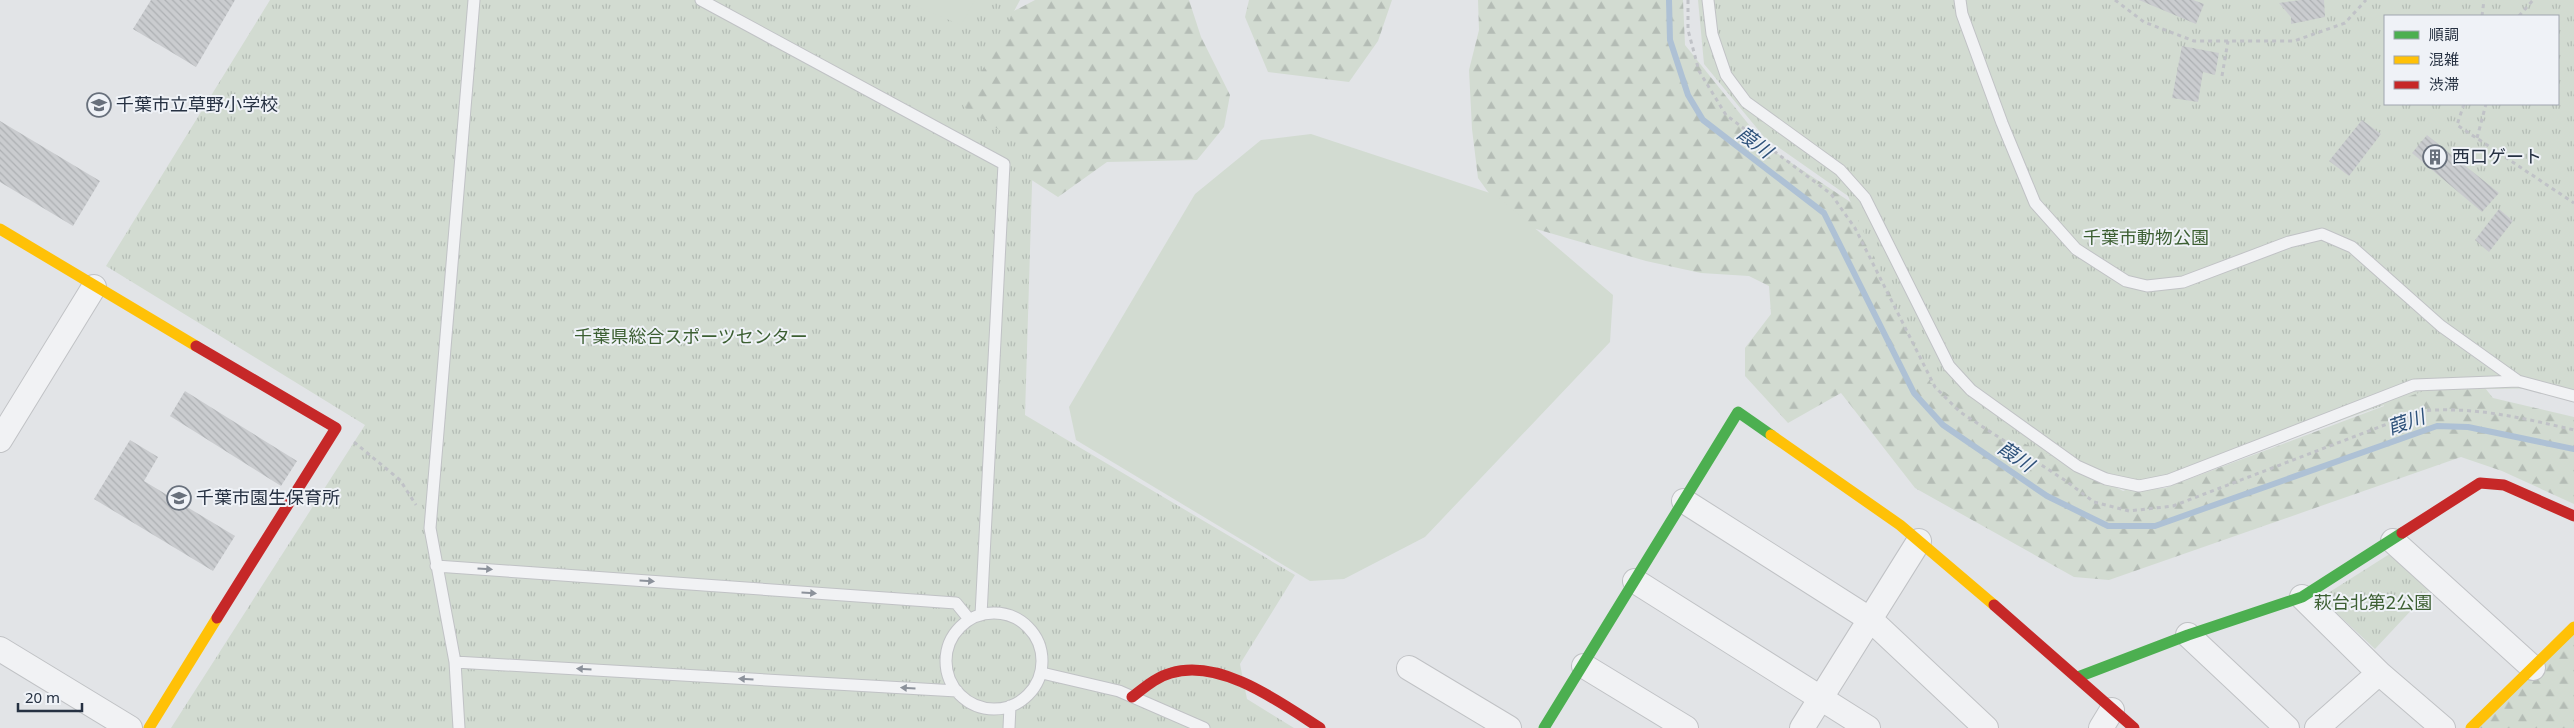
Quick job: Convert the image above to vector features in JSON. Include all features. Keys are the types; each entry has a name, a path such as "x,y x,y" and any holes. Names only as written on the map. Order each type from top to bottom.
{"street":[{"path":"0,229 94,287 336,428 149,728"},
{"path":"0,440 94,287"},
{"path":"1544,728 1584,666 1738,412 1892,519 1919,540 2078,677 2106,719 2134,728"},
{"path":"2078,677 2188,635 2302,597 2480,483 2504,485 2574,516"},
{"path":"1684,501 1871,620 1986,728"},
{"path":"1802,728 1871,620 1919,540"},
{"path":"2393,540 2533,668"},
{"path":"1634,581 1868,728"},
{"path":"2302,597 2378,673 2443,728"},
{"path":"2471,728 2574,627"},
{"path":"2188,635 2288,728"},
{"path":"0,649 130,728"},
{"path":"1584,666 1686,728"},
{"path":"1409,668 1509,728"},
{"path":"1132,697 1160,677 1179,671 1210,673 1250,686 1320,728"},
{"path":"2317,728 2378,673"}],"lane":[{"path":"459,728 455,662 430,528 474,0"},
{"path":"701,0 1004,164 981,615"},
{"path":"1708,0 1712,34 1726,75 1746,102 1840,170 1865,198 1949,366 1971,390 2077,466 2106,478 2139,486 2168,480 2414,385 2518,382 2574,396"},
{"path":"1960,0 1962,14 2002,123 2035,203 2076,249 2126,282 2147,286 2183,282 2289,242 2322,234 2352,247 2441,326 2518,382"},
{"path":"436,566 956,603 969,619"},
{"path":"989,612 1005,613 1017,617 1034,632 1043,656 1042,673 1027,698 1001,710 984,709 961,697 947,672 946,655 952,637 969,619 989,612"},
{"path":"455,662 957,691"},
{"path":"1042,673 1118,691 1204,728"},
{"path":"1009,728 1010,706"}],"path":[{"path":"1688,0 1688,30 1699,71 1726,115 1831,194 1855,228 1935,387 1960,412 2066,481 2094,502 2129,511 2173,506 2421,411 2450,408 2517,417 2574,430"},
{"path":"2115,0 2144,22 2194,41 2294,41 2346,23 2366,0"},
{"path":"2482,15 2484,0"},
{"path":"2520,15 2533,0"},
{"path":"2222,76 2228,41"},
{"path":"2464,105 2457,125 2574,203"},
{"path":"2477,138 2486,105"},
{"path":"336,428 400,480 430,528"}],"green space":[{"name":"千葉県総合スポーツセンター","path":"270,0 1020,0 963,106 1033,152 1025,415 1295,575 1240,664 1247,699 1294,728 171,728 365,425 106,266"},
{"path":"831,0 966,36 1035,0 1189,0 1201,37 1230,95 1224,127 1197,160 1107,162 1058,197 1013,168"},
{"path":"901,0 975,0 961,25"},
{"path":"1249,0 1392,0 1378,41 1349,82 1268,72 1245,17"},
{"path":"1478,0 1683,0 1685,45 1766,146 1864,211 2034,443 2123,491 2165,488 2384,406 2385,375 2050,248 2384,16 2384,105 2559,105 2559,15 2385,15 2407,0 2574,0 2574,230 2474,374 2493,398 2574,417 2574,504 2502,471 2461,457 2109,580 2074,577 1915,488 1841,393 1788,423 1745,376 1745,348 1771,314 1769,286 1749,276 1701,273 1646,261 1509,221 1478,178 1472,129 1469,70 1479,30"},
{"name":"千葉市動物公園","path":"1698,0 2574,0 2574,391 2564,388 2427,390 2132,494 2015,439 1928,381 1848,196 1765,138 1704,64"},
{"path":"1311,134 1496,195 1613,295 1610,342 1425,537 1344,579 1310,581 1076,440 1069,407 1195,194 1261,140"},
{"name":"萩台北第2公園","path":"2388,555 2397,555 2432,588 2375,649 2329,606 2328,593"},
{"path":"2574,625 2574,728 2476,728"}],"building":[{"path":"151,0 235,0 196,67 133,29"},
{"path":"2139,0 2193,0 2204,4 2196,24"},
{"path":"2301,0 2324,0 2325,17 2291,24 2291,17 2279,3"},
{"path":"2182,46 2219,53 2215,75 2203,72 2198,102 2172,98"},
{"path":"2362,120 2381,134 2349,176 2329,161"},
{"path":"0,121 100,181 73,226 0,182"},
{"path":"2427,135 2499,193 2482,212 2412,153"},
{"path":"2499,209 2513,221 2489,252 2475,240"},
{"path":"185,391 297,461 281,486 170,416"},
{"path":"130,440 158,457 144,481 235,536 213,571 94,499"}],"waterway":[{"name":"葭川","path":"1669,0 1670,40 1688,95 1703,120 1824,213 1914,393 1943,425 2047,496 2108,526 2155,526 2437,426 2468,427 2574,449"}],"traffic: fast":[{"path":"1544,728 1738,412 1771,435"},
{"path":"2078,677 2188,635 2302,597 2402,533"}],"traffic: slow":[{"path":"0,229 196,346"},
{"path":"1771,435 1900,525 1994,605"},
{"path":"149,728 217,618"},
{"path":"2471,728 2574,627"}],"traffic: jam":[{"path":"196,346 336,428 217,618"},
{"path":"2402,533 2480,483 2504,485 2574,516"},
{"path":"1994,605 2134,728"},
{"path":"1132,697 1155,680 1171,673 1190,670 1210,672 1230,677 1250,686 1320,728"}],"place":[{"name":"千葉市立草野小学校","path":"99,105"},
{"name":"西口ゲート","path":"2435,157"},
{"name":"千葉市園生保育所","path":"179,498"}]}
